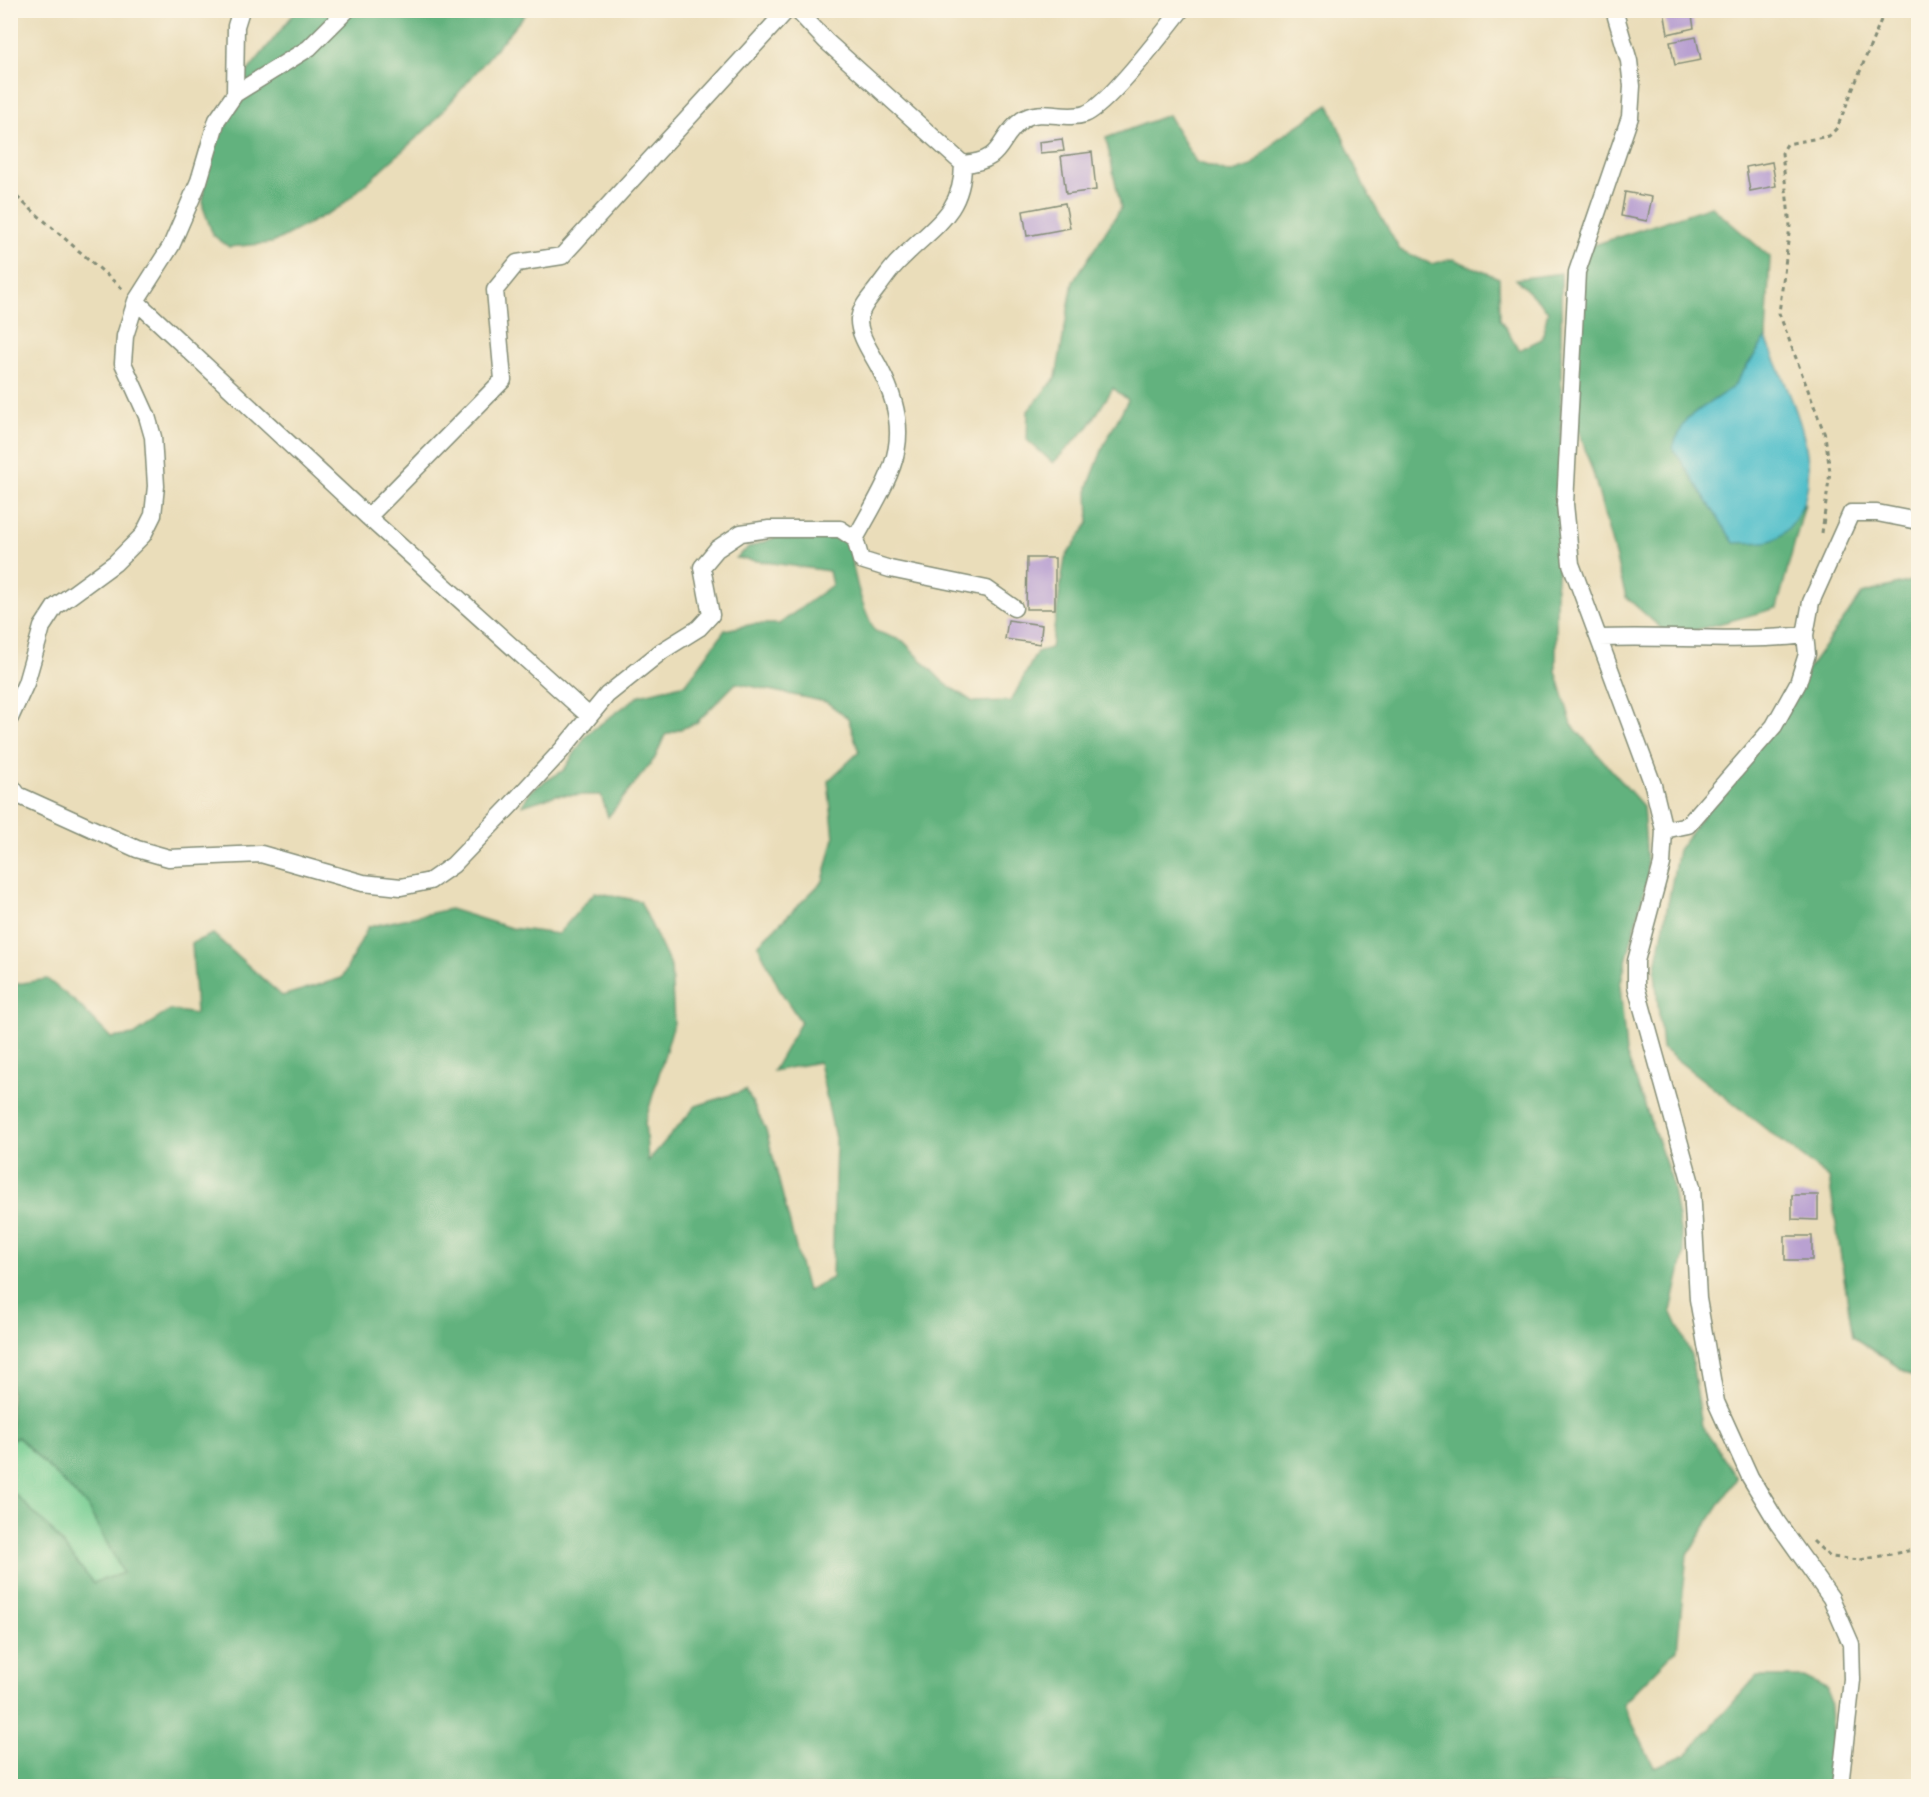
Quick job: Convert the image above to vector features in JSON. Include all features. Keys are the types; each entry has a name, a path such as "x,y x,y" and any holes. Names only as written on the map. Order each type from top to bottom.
{"street":[{"path":"235,94 236,26 241,10"},
{"path":"10,718 26,683 42,627 55,607 115,563 144,535 153,515 156,486 153,438 147,416 123,363 125,336 136,301 171,246 199,181 217,120 235,94 309,48 347,10"},
{"path":"368,517 503,380 495,290 517,263 562,256 786,10"},
{"path":"797,10 826,41 963,164 978,163 993,156 1021,120 1034,114 1085,114 1114,90 1181,10"},
{"path":"1614,10 1629,61 1632,86 1630,117 1577,272 1565,504 1571,564 1653,785 1664,830 1662,864 1636,961 1636,986 1692,1187 1698,1299 1716,1402 1750,1477 1777,1522 1830,1598 1851,1644 1852,1680 1840,1786"},
{"path":"855,539 893,470 898,446 899,422 886,381 866,342 859,319 864,305 900,260 934,229 953,207 963,184 963,164"},
{"path":"136,301 368,517 588,715"},
{"path":"1664,830 1688,825 1774,726 1798,682 1807,654 1805,635 1811,602 1851,513 1877,513 1918,521"},
{"path":"10,784 18,795 137,849 168,858 261,854 363,883 401,887 430,881 453,865 561,751 588,715 607,695 662,651 699,628 711,615 702,567 717,549 741,533 769,529 840,529 855,539 861,560 890,569 987,589 1014,608"},
{"path":"1599,638 1647,636 1761,640 1805,635"}],"path":[{"path":"1820,538 1830,472 1825,435 1779,313 1790,226 1782,153 1787,144 1829,135 1837,128 1885,10"},
{"path":"10,191 136,301"},
{"path":"1807,1536 1830,1557 1860,1560 1918,1550"}],"green space":[{"path":"296,11 528,11 432,124 340,207 272,243 229,247 213,235 203,207 205,157 240,81"},
{"path":"1329,105 1364,187 1400,250 1431,264 1453,259 1499,278 1500,319 1519,350 1542,339 1548,311 1516,279 1561,273 1561,537 1556,590 1556,671 1572,725 1643,806 1648,876 1620,985 1626,1053 1671,1178 1684,1254 1671,1311 1691,1355 1702,1426 1737,1478 1687,1555 1677,1649 1623,1704 1654,1767 1687,1754 1756,1677 1804,1677 1828,1689 1835,1761 1833,1786 11,1786 10,1691 14,1684 10,1679 11,1497 15,1494 53,1532 93,1583 123,1573 87,1506 18,1437 11,1440 11,985 47,979 79,1005 111,1038 134,1035 170,1010 196,1014 192,943 213,934 282,996 342,978 368,927 450,909 511,928 558,934 595,892 640,901 671,967 674,1023 645,1122 648,1161 696,1106 746,1090 766,1130 807,1291 832,1278 836,1143 819,1062 773,1071 801,1022 781,992 758,945 823,881 834,838 828,781 859,752 848,718 826,702 736,683 696,723 665,735 655,758 608,817 601,795 556,795 522,806 530,791 564,770 587,734 640,695 686,684 725,630 754,624 779,624 832,585 829,571 736,558 748,548 799,528 849,539 858,586 875,631 903,641 944,683 973,702 1011,701 1037,652 1051,648 1065,558 1089,522 1088,487 1104,445 1128,400 1113,388 1089,426 1053,463 1027,440 1028,411 1056,377 1073,282 1121,208 1106,138 1168,115 1196,162 1230,173 1251,166 1279,138"},
{"path":"1711,206 1770,257 1766,338 1733,387 1687,418 1772,540 1805,504 1777,608 1671,637 1626,597 1594,476 1569,401 1585,248"},
{"path":"1918,579 1918,1380 1853,1337 1829,1178 1662,1048 1655,972 1678,850 1862,594"},
{"path":"18,1437 87,1506 123,1573 93,1583 53,1532 15,1495 11,1497 11,1440"}],"water":[{"path":"1766,338 1793,403 1807,450 1806,496 1795,520 1778,537 1766,542 1734,543 1672,447 1687,418 1733,387"}],"building":[{"path":"1664,10 1691,10 1694,28 1668,34"},
{"path":"1696,37 1701,60 1675,65 1670,42"},
{"path":"1062,139 1064,151 1040,153 1039,142"},
{"path":"1092,152 1096,190 1066,194 1061,156"},
{"path":"1772,162 1776,186 1750,191 1746,167"},
{"path":"1625,192 1652,197 1647,221 1621,216"},
{"path":"1065,203 1070,228 1027,236 1023,211"},
{"path":"1027,558 1055,558 1055,609 1026,609"},
{"path":"1008,620 1042,625 1040,644 1005,639"},
{"path":"1792,1195 1818,1195 1818,1220 1792,1219"},
{"path":"1785,1236 1812,1236 1812,1260 1785,1260"}]}
